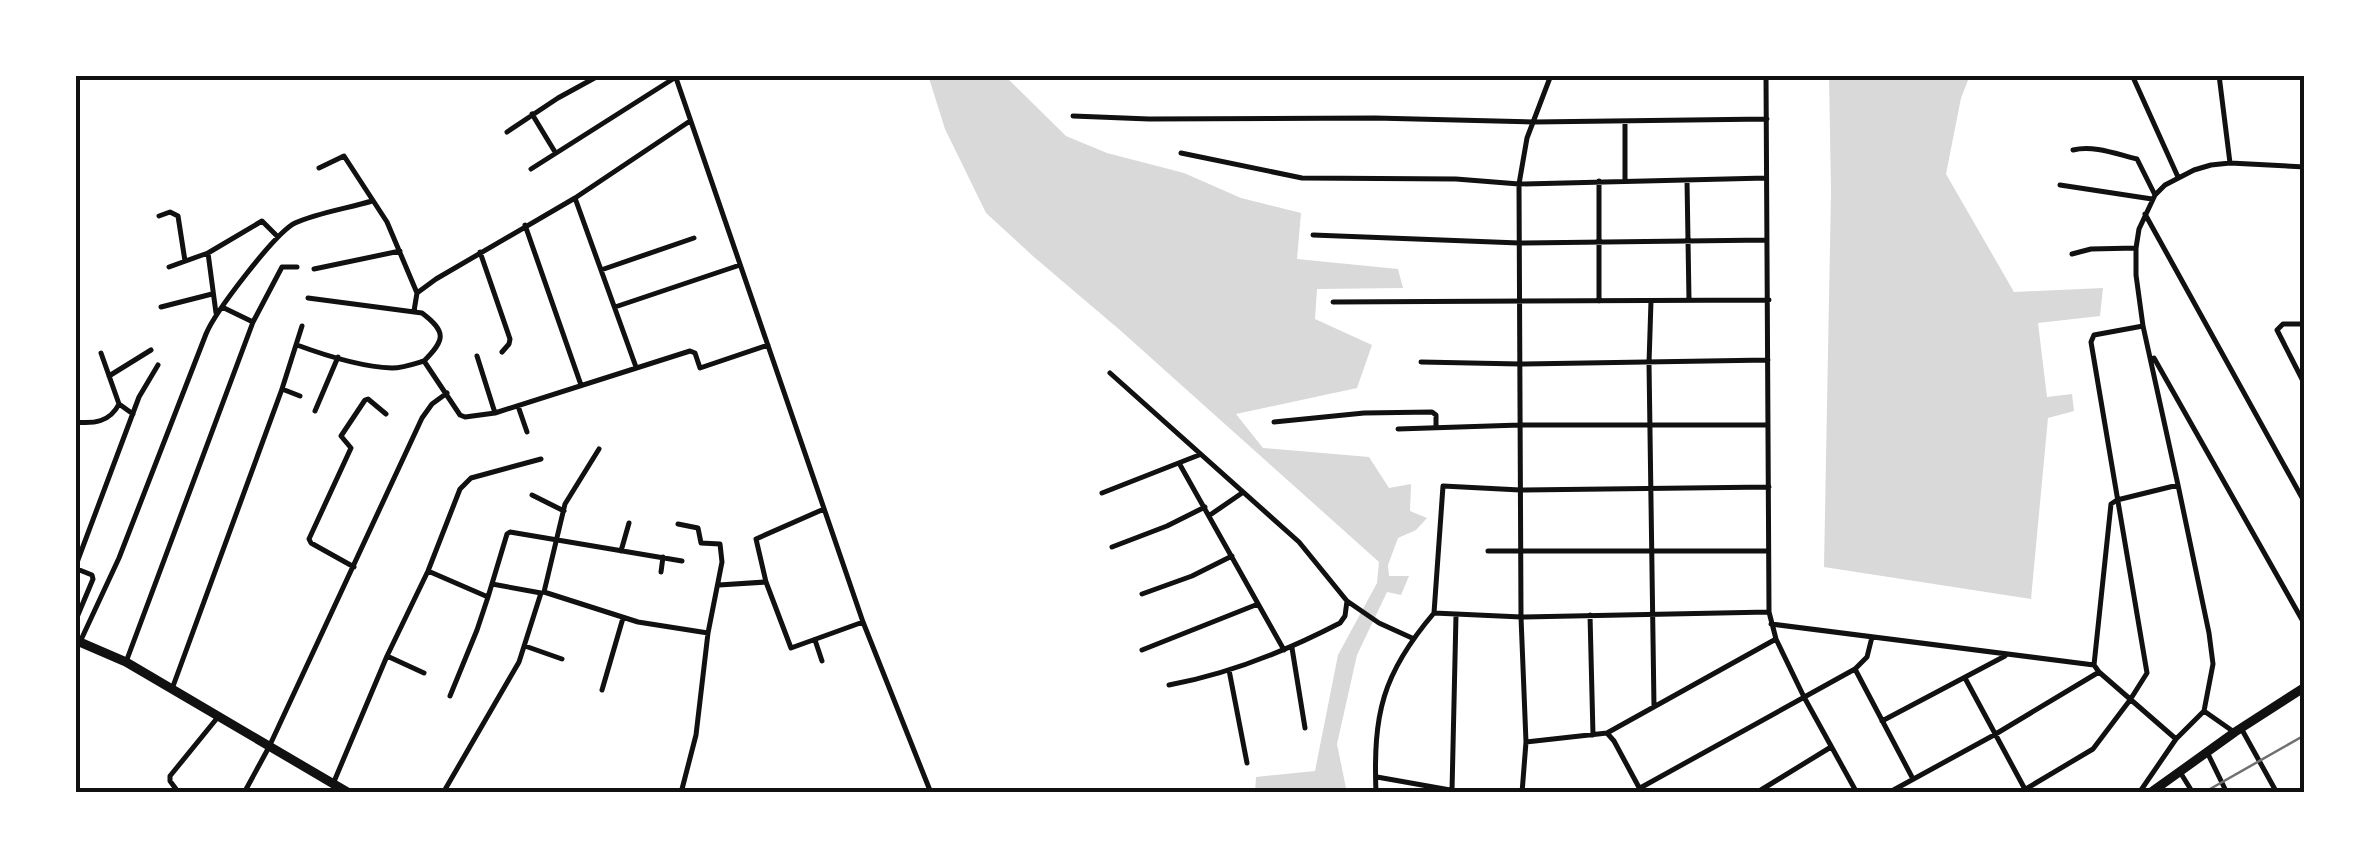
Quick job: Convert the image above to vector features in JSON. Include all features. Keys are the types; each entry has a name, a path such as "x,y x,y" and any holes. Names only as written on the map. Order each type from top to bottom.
{"highway":[{"path":"77,641 126,662 348,793"},
{"path":"2150,793 2305,687"}],"street":[{"path":"507,132 600,75"},
{"path":"1522,793 1526,742 1520,552 1519,184 1524,150 1551,75"},
{"path":"1766,75 1769,612 1776,640 1857,793"},
{"path":"2132,75 2178,177"},
{"path":"2219,75 2230,163"},
{"path":"531,168 676,76 863,622 931,793"},
{"path":"532,114 554,152"},
{"path":"1073,116 1534,122 1767,118"},
{"path":"417,293 575,198 691,120"},
{"path":"1625,121 1625,181"},
{"path":"2073,150 2094,148 2136,159 2153,197"},
{"path":"1181,153 1302,178 1456,179 1519,184 1766,178"},
{"path":"320,168 344,156 388,222 417,293 414,312"},
{"path":"2139,793 2176,739 2204,711 2212,672 2211,650 2144,326 2136,275 2139,229 2153,197 2178,177 2230,163 2305,167"},
{"path":"1687,180 1689,300"},
{"path":"1599,182 1599,301"},
{"path":"2060,185 2153,197"},
{"path":"575,198 636,367"},
{"path":"77,641 119,558 216,313 294,224 372,201"},
{"path":"159,216 170,212 178,216 185,261"},
{"path":"2145,214 2305,503"},
{"path":"169,266 208,252 262,221 278,238"},
{"path":"524,226 581,385"},
{"path":"1313,236 1519,244 1768,240"},
{"path":"601,270 694,238"},
{"path":"2072,254 2091,249 2136,248"},
{"path":"314,269 400,251"},
{"path":"208,252 216,313"},
{"path":"480,252 510,339 502,352"},
{"path":"615,307 740,265"},
{"path":"126,662 253,322 282,267 297,267"},
{"path":"161,307 212,294"},
{"path":"297,344 393,368 424,360 438,346 440,334 422,312 308,298"},
{"path":"1334,302 1769,300"},
{"path":"1651,301 1654,707"},
{"path":"222,307 253,322"},
{"path":"2305,324 2282,324 2277,330 2305,385"},
{"path":"172,689 302,326"},
{"path":"1965,678 2024,792 2093,750 2145,678 2147,668 2091,340 2094,335 2144,326"},
{"path":"424,360 462,416 494,414 690,352 695,353 698,366 705,367 768,345"},
{"path":"108,376 151,350"},
{"path":"2150,350 2305,625"},
{"path":"101,354 119,404 134,414"},
{"path":"477,356 494,414"},
{"path":"315,410 338,357"},
{"path":"1421,362 1769,360"},
{"path":"75,622 93,579 92,574 76,565 139,396 158,365"},
{"path":"1110,374 1299,542 1347,601 1412,638"},
{"path":"282,389 300,396"},
{"path":"244,793 422,418 447,393"},
{"path":"354,567 309,539 351,448 340,436 364,400 386,414"},
{"path":"75,422 110,418 119,404"},
{"path":"518,406 526,432"},
{"path":"1274,422 1364,413 1432,412 1436,415 1436,427"},
{"path":"1398,429 1768,425"},
{"path":"443,793 519,662 543,592 567,499 599,449"},
{"path":"1102,493 1200,454"},
{"path":"333,784 428,571 460,489 465,482 541,459"},
{"path":"1179,463 1284,650"},
{"path":"2176,739 2094,665 2111,504 2178,485"},
{"path":"1376,793 1379,712 1384,692 1396,663 1434,613 1442,486 1520,490 1769,487"},
{"path":"1210,515 1242,493"},
{"path":"532,496 564,511"},
{"path":"1112,547 1206,507"},
{"path":"824,509 756,539 766,582 789,645 794,648 863,622"},
{"path":"621,550 629,524"},
{"path":"678,524 698,528 701,543 720,544 722,562 707,633 696,735 681,793"},
{"path":"450,696 478,630 508,532 682,561"},
{"path":"1488,551 1767,550"},
{"path":"1142,594 1232,556"},
{"path":"661,572 662,557"},
{"path":"428,571 488,597"},
{"path":"718,585 766,582"},
{"path":"492,584 543,592 650,625 707,633"},
{"path":"1169,685 1292,648 1340,623 1347,601"},
{"path":"1142,650 1258,604"},
{"path":"1434,613 1521,617 1769,612"},
{"path":"1452,791 1456,615"},
{"path":"1590,616 1593,734"},
{"path":"602,690 623,618"},
{"path":"1771,624 2094,665"},
{"path":"1630,793 1641,791 1855,669 1868,658 1872,637"},
{"path":"815,640 822,661"},
{"path":"1526,742 1608,734 1776,640"},
{"path":"525,646 562,659"},
{"path":"1292,648 1305,728"},
{"path":"1882,721 2007,655"},
{"path":"387,656 424,673"},
{"path":"1855,669 1913,780"},
{"path":"1229,670 1247,763"},
{"path":"1888,793 2099,672"},
{"path":"2204,711 2238,730 2277,793"},
{"path":"179,793 170,776 218,716"},
{"path":"1608,734 1641,791"},
{"path":"1756,793 1831,747"},
{"path":"2206,752 2227,793"},
{"path":"2180,772 2193,793"},
{"path":"1375,777 1468,793"}],"shaded area":[{"path":"928,75 1004,75 1066,136 1107,153 1184,173 1241,198 1301,213 1297,259 1398,269 1403,288 1317,289 1315,319 1372,345 1357,388 1236,414 1263,448 1369,457 1389,488 1411,484 1410,511 1427,518 1416,530 1398,538 1388,565 1389,576 1409,576 1401,595 1387,592 1357,655 1337,744 1347,793 1255,793 1256,777 1315,771 1338,655 1377,583 1379,562 986,213 945,129"},
{"path":"1829,75 1970,75 1961,98 1946,174 2014,292 2103,288 2100,316 2038,323 2047,397 2072,394 2074,411 2048,418 2031,599 1824,567 1831,191"}],"railway":[{"path":"2203,793 2305,735"}]}
